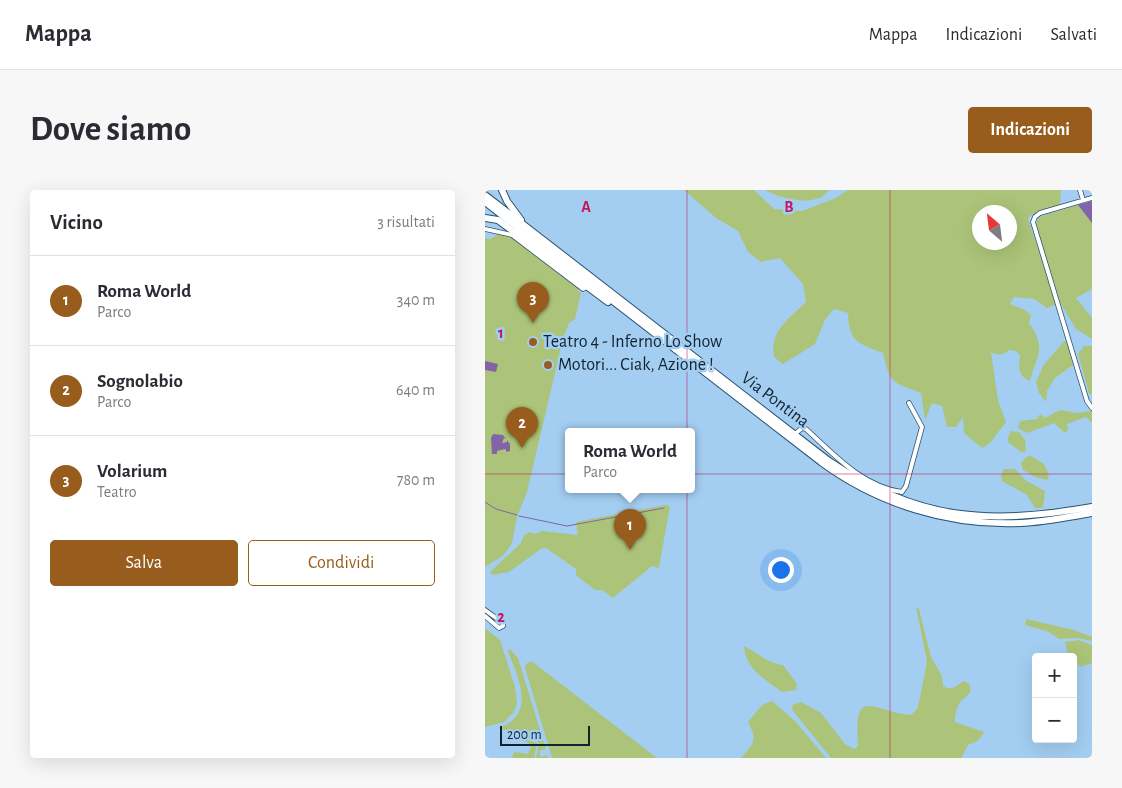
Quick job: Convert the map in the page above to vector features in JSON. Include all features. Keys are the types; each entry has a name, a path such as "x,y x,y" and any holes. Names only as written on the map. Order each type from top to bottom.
{"highway":[{"path":"502,190 512,209 530,230"},
{"name":"Via Pontina","path":"485,195 829,461 859,480 893,496 931,508 966,515 1007,518 1040,516 1092,507"},
{"name":"Via Pontina","path":"485,202 830,469 864,489 891,501 939,516 992,523 1032,522 1092,513"},
{"path":"485,218 499,220 586,287 654,336 662,339"}],"street":[{"path":"1080,190 1083,200"},
{"path":"1092,198 1039,214 1033,222 1087,400 1092,408"},
{"path":"485,229 512,235 583,289 586,287"},
{"path":"795,434 802,428 806,429 843,464 871,481 902,492 906,486 922,427 909,403"},
{"path":"485,610 503,623 503,626 499,628 485,616"}],"green space":[{"path":"684,190 754,190 774,209 802,211 836,198 848,190 1061,190 1060,204 1029,216 1028,219 1057,304 1047,308 1034,299 1014,297 1010,304 1025,310 1031,315 1029,323 1038,339 1039,352 1030,381 1021,374 1019,367 1020,355 1016,351 1009,350 1000,354 991,352 998,400 1006,422 990,443 982,448 964,433 963,417 956,427 947,427 942,406 932,403 925,420 921,393 898,384 890,376 883,353 861,344 853,336 850,330 848,313 834,309 825,320 815,344 783,364 774,357 774,340 777,333 787,320 806,302 803,284 780,258 761,262 748,252 738,231 716,218"},
{"path":"765,190 829,190 814,200 799,200 784,198"},
{"path":"1078,205 1092,223 1092,289 1076,298 1092,318 1092,339 1076,329 1061,304 1035,226 1039,217"},
{"path":"500,233 512,236 578,288 578,291 581,293 575,319 569,323 563,339 527,492 517,517 512,543 504,555 485,567 485,238 490,239"},
{"path":"1064,341 1068,343 1073,365 1055,378 1047,391 1046,402 1039,393 1036,382 1043,366"},
{"path":"1084,346 1092,346 1092,395 1089,393 1078,354"},
{"path":"1060,410 1077,413 1092,411 1092,423 1086,417 1067,424 1068,430 1065,433 1054,423 1027,433 1018,428 1020,421 1037,419 1040,414 1045,418"},
{"path":"1011,431 1019,432 1025,440 1026,451 1021,452 1008,442"},
{"path":"1031,456 1044,464 1049,475 1047,480 1035,477 1023,470 1021,463 1026,457"},
{"path":"1004,469 1015,469 1025,480 1045,491 1043,508 1035,508 1027,495 1002,481 1001,475"},
{"path":"665,505 670,506 659,568 652,566 613,598 602,590 595,590 576,575 576,569 546,548 541,549 509,572 492,575 490,572 521,543 524,535 530,532 535,534 542,531 578,535 576,522"},
{"path":"916,607 919,609 931,657 942,676 943,686 952,688 964,681 969,684 971,691 958,706 955,722 984,732 978,740 969,744 961,758 831,758 793,711 792,705 801,702 821,713 845,744 854,749 858,746 857,726 859,714 863,708 869,706 877,707 911,715 917,709 927,661"},
{"path":"1026,619 1074,630 1092,637 1092,641 1077,638 1059,639 1049,632 1025,625"},
{"path":"485,628 500,640 515,687 517,704 513,713 504,722 485,727"},
{"path":"1079,640 1092,645 1092,663 1080,667 1077,663 1077,653 1068,653 1065,642"},
{"path":"744,646 767,660 783,665 797,684 796,690 782,692 757,673 748,661"},
{"path":"510,649 518,658 546,749 539,751 541,757 547,755 548,758 536,758 539,742 499,728 511,722 518,714 521,704 520,684 508,651"},
{"path":"531,661 657,758 552,758 525,668 526,664"},
{"path":"772,701 796,722 826,758 741,758 752,745 754,738 748,722 762,705"},
{"path":"511,734 537,743 534,758 512,758 514,752 528,754 531,747 527,742 510,736"}],"shaded area":[{"path":"1092,201 1092,223 1078,205"},
{"path":"485,361 498,364 496,372 485,370"},
{"path":"493,434 503,435 506,439 504,438 502,443 507,442 507,440 510,444 510,451 507,452 505,449 497,451 497,454 492,454 491,438"}],"waterway":[{"path":"485,502 496,509 517,515"},
{"path":"519,516 567,526 664,508"}],"place":[{"name":"Volarium","path":"533,323"},
{"name":"Teatro 4 - Inferno Lo Show","path":"533,342"},
{"name":"Motori... Ciak, Azione !","path":"548,365"},
{"name":"Sognolabio","path":"522,448"},
{"name":"Roma World","path":"630,550"}]}
